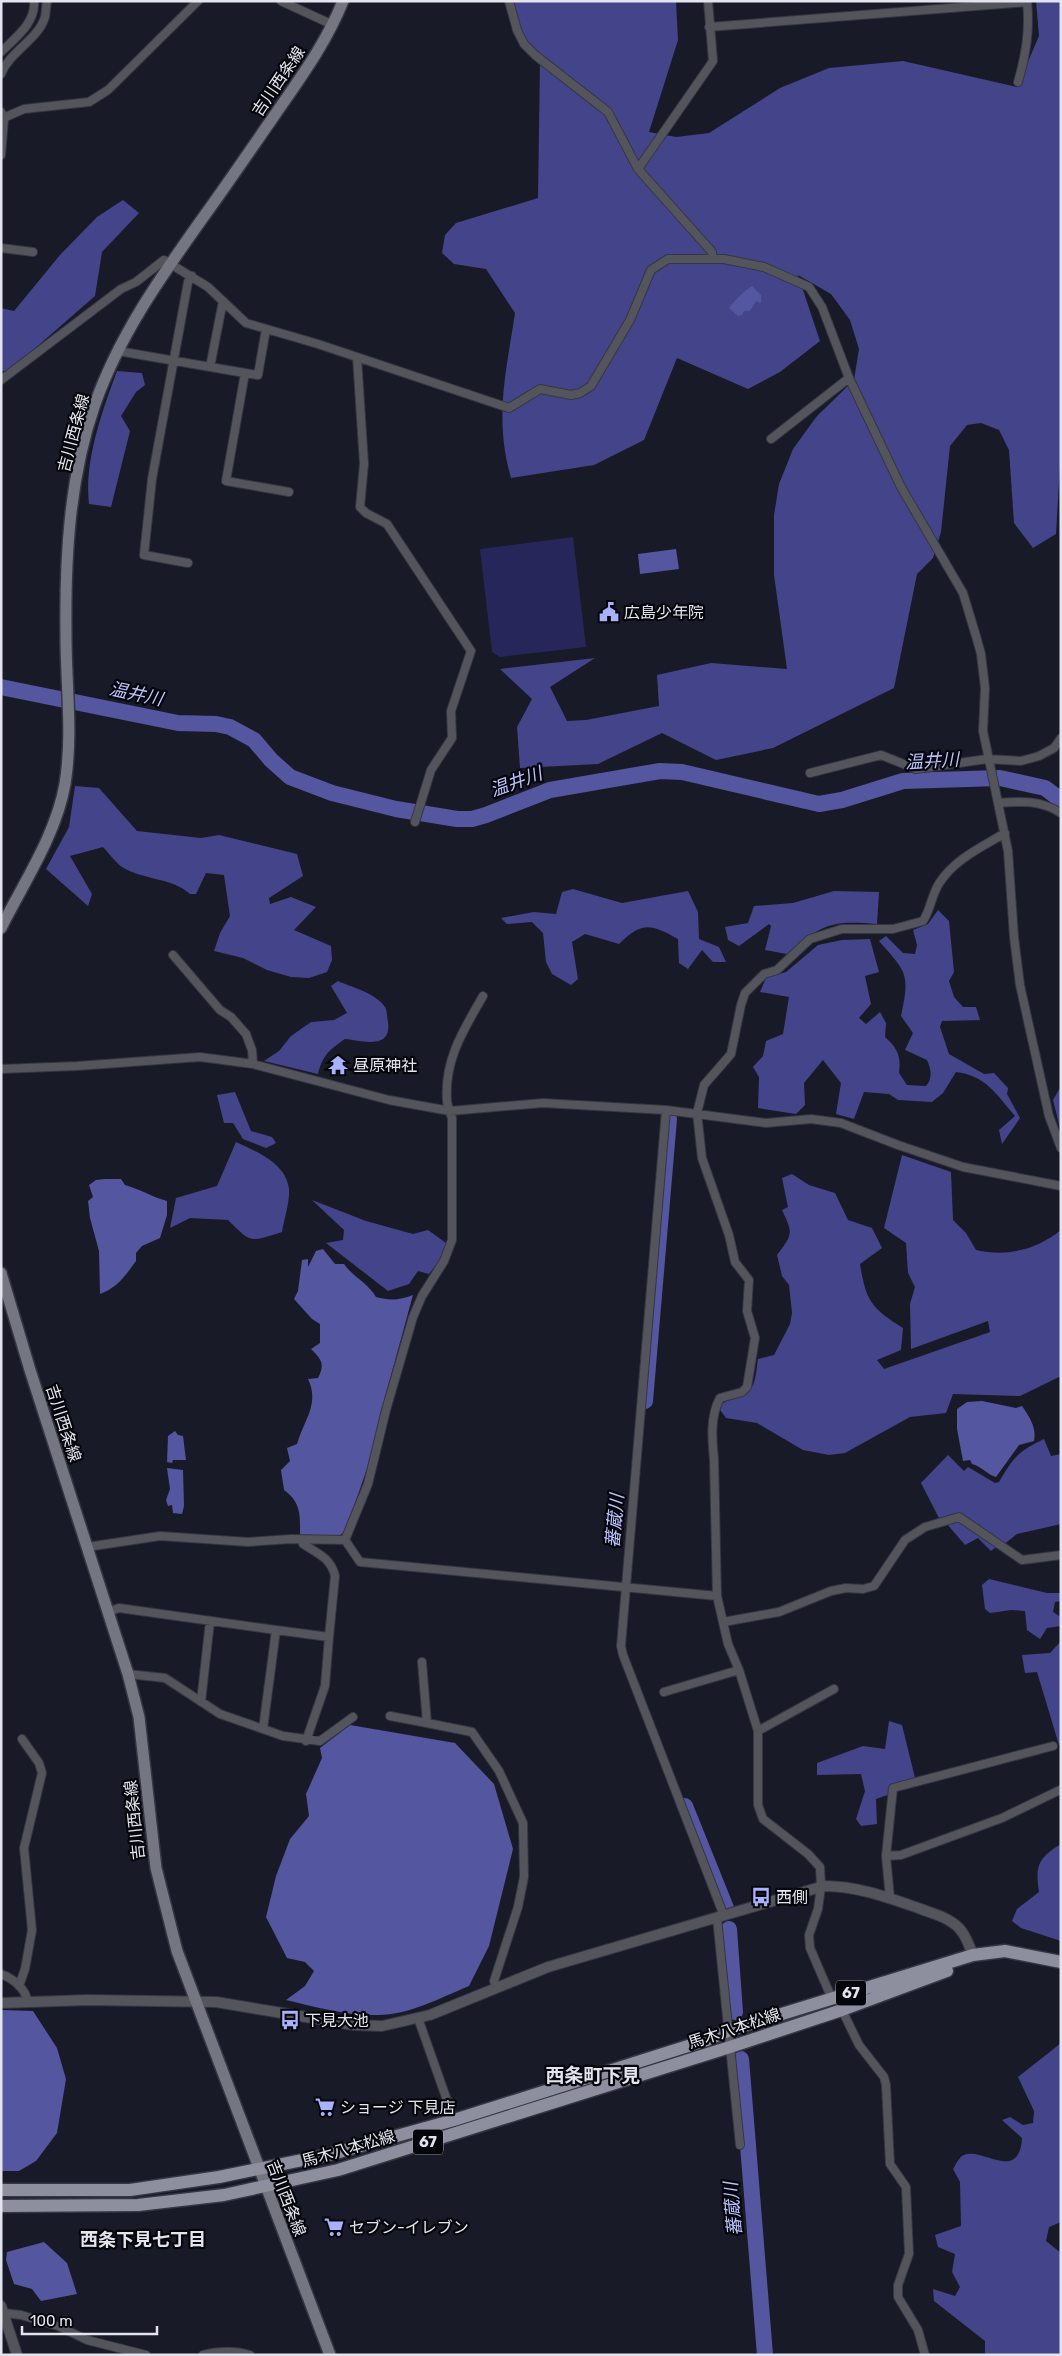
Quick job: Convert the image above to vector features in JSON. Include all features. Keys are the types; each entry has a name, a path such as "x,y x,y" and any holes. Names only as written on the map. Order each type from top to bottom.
{"main road":[{"name":"吉川西条線","path":"1,928 53,825 65,785 70,736 66,639 67,549 76,486 95,405 118,351 146,300 309,66 333,25 343,1"},
{"name":"吉川西条線","path":"1,1273 30,1370 128,1674 139,1717 156,1868 177,1951 330,2355"},
{"name":"馬木八本松線","path":"1,2190 130,2190 259,2169 332,2154 454,2120 707,2040 730,2030 973,1955 1005,1951 1061,1962"},
{"name":"馬木八本松線","path":"1,2206 138,2205 266,2187 338,2170 842,2010 951,1969 973,1955"}],"street":[{"path":"1,52 24,30 32,16 34,1"},
{"path":"2,69 15,52 38,31 45,18 47,1"},
{"path":"1,155 2,117 24,109 89,102 108,90 198,1"},
{"path":"281,1 333,25"},
{"path":"509,1 517,30 524,44 535,55 608,112 638,169 712,252 712,258"},
{"path":"638,169 713,61 708,1"},
{"path":"709,27 1027,2 1029,29 1026,54 1018,82"},
{"path":"1,248 33,252"},
{"path":"1,380 121,289 136,282 164,260 192,276 246,323 357,357 509,408 540,389 571,395 580,393 591,386 630,320 651,270 668,259 712,258 764,267 809,287 822,306 849,378 901,487 963,594 981,654 985,688 982,731 1005,833 1020,985 1049,1116 1061,1148"},
{"path":"188,563 144,555 152,479 188,282 192,276"},
{"path":"210,367 223,301"},
{"path":"118,351 258,375 266,329"},
{"path":"357,357 364,464 360,507 366,513 387,524 470,651 451,711 452,738 431,770 419,804 416,822"},
{"path":"245,373 226,481 290,492"},
{"path":"771,439 849,378"},
{"path":"810,773 881,755 916,769 988,762 1021,761 1039,756 1054,748 1061,738"},
{"path":"998,803 1032,801 1048,805 1061,813"},
{"path":"832,1999 810,1948 809,1934 818,1909 821,1886 820,1867 808,1854 764,1819 758,1805 758,1731 739,1670 728,1644 717,1596 712,1438 715,1406 720,1398 742,1392 748,1387 755,1338 747,1312 749,1280 735,1262 726,1226 702,1158 696,1113 704,1085 731,1054 745,993 764,974 777,970 810,939 842,929 893,929 923,921 929,912 939,882 964,857 1005,833"},
{"path":"172,955 220,1010 231,1017 246,1034 252,1050 253,1064"},
{"path":"345,1540 368,1484 386,1410 413,1317 422,1296 444,1261 452,1240 450,1111 447,1102 448,1073 456,1042 483,996"},
{"path":"1,1069 77,1066 200,1056 253,1064 389,1100 450,1111 543,1103 666,1110 766,1123 811,1119 841,1123 963,1167 1061,1186"},
{"path":"666,1110 628,1588 621,1646 720,1917 740,2145"},
{"path":"723,1622 779,1612 830,1591 846,1588 863,1589 874,1586 905,1540 925,1527 948,1519 959,1517 1022,1560 1061,1555"},
{"path":"87,1547 160,1536 248,1542 345,1540"},
{"path":"302,1540 303,1544 327,1558 333,1567 335,1576 325,1686 306,1741"},
{"path":"345,1540 360,1562 717,1596"},
{"path":"108,1612 119,1608 329,1637"},
{"path":"200,1702 210,1621"},
{"path":"264,1729 276,1630"},
{"path":"422,1662 427,1723"},
{"path":"664,1692 739,1670"},
{"path":"128,1674 165,1678 220,1714 282,1736 306,1741 320,1741 353,1717"},
{"path":"758,1731 834,1689"},
{"path":"390,1716 472,1732 499,1771 522,1824 524,1877 518,1907 494,1981 497,1988"},
{"path":"19,1986 27,1960 32,1930 24,1848 42,1773 39,1763 22,1739"},
{"path":"890,1898 886,1856 893,1788 1053,1746"},
{"path":"886,1856 901,1855 1002,1818 1060,1790"},
{"path":"1,2003 88,2000 216,2002 354,2024 382,2026 418,2018 548,1968 821,1886 839,1886 890,1898 953,1923 963,1932 973,1955"},
{"path":"1,1974 19,1986 27,1996 28,2003"},
{"path":"842,2010 859,2045 884,2077 886,2085 890,2164 906,2187 909,2254 898,2285 898,2297 918,2330 925,2355"},
{"path":"418,2018 454,2120"},
{"path":"3,2310 17,2355"},
{"path":"3,2310 58,2326 87,2340 146,2355"},
{"path":"203,2355 236,2351 250,2355"}],"shaded area":[{"path":"509,1 676,1 678,40 649,132 676,137 709,133 780,88 829,68 903,61 1017,87 1039,36 1036,1 1061,1 1061,448 1056,534 1033,548 1014,523 1009,450 999,430 981,423 967,425 950,446 941,532 933,558 917,574 894,688 773,748 716,760 662,733 598,764 520,768 517,727 532,699 500,669 595,658 550,687 567,721 586,720 659,706 657,675 711,663 787,669 774,575 774,515 779,484 793,449 817,416 854,380 859,349 850,320 831,294 798,275 820,341 780,372 748,389 677,358 644,440 594,465 511,478 503,435 502,415 505,376 515,313 486,269 454,264 442,253 445,235 456,223 538,198 540,61 519,36"},
{"path":"123,200 139,213 102,252 95,296 9,371 1,371 1,308 14,311 60,255 97,217"},
{"path":"752,286 761,295 761,303 756,301 750,311 744,311 742,315 738,316 729,308 739,296"},
{"path":"117,371 142,373 145,385 136,392 121,416 130,431 111,507 89,504 88,488 89,471 96,437"},
{"path":"573,537 586,647 500,657 492,652 480,549"},
{"path":"676,549 679,569 640,574 638,554"},
{"path":"75,786 99,788 137,831 201,838 219,835 297,854 303,876 269,898 270,904 291,897 316,907 294,930 331,946 332,960 327,972 309,978 291,977 267,970 243,958 214,951 220,933 230,916 224,875 206,873 196,894 190,894 175,885 122,867 103,847 70,856 92,894 88,906 46,869 69,827"},
{"path":"573,889 622,903 688,891 698,912 699,939 719,947 726,962 713,962 702,950 688,969 679,963 678,939 654,928 647,927 634,931 619,944 585,934 572,942 578,979 571,985 552,974 546,962 543,933 532,922 507,924 501,918 534,912 556,914 562,892"},
{"path":"834,891 879,892 877,924 848,923 828,926 809,936 787,954 765,950 771,926 769,924 739,946 728,940 725,927 748,923 754,906 793,903"},
{"path":"938,910 949,921 954,972 949,981 954,997 963,1007 976,1007 980,1020 942,1021 940,1027 949,1054 984,1074 994,1073 1008,1088 1007,1094 1020,1118 1002,1144 999,1130 1015,1116 990,1087 975,1077 956,1072 943,1093 932,1102 898,1100 889,1094 864,1092 854,1119 836,1114 841,1083 823,1060 804,1083 805,1105 796,1114 758,1108 759,1077 753,1067 763,1056 766,1041 783,1034 789,997 760,992 766,978 786,972 818,945 842,940 870,939 879,972 865,976 871,1004 859,1018 866,1024 880,1012 886,1023 885,1037 898,1053 899,1073 907,1085 926,1086 930,1080 931,1073 927,1060 905,1050 913,1033 901,1016 905,991 904,974 896,960 879,941 886,936 903,953 915,954 917,945 913,930 928,924"},
{"path":"338,981 370,994 381,1002 386,1008 388,1022 388,1031 385,1037 374,1042 345,1039 327,1054 318,1074 264,1061 279,1051 291,1036 311,1022 334,1020 347,1013 331,986"},
{"path":"1061,1086 1061,1132 1053,1100"},
{"path":"235,1092 251,1131 272,1137 276,1143 266,1148 243,1139 233,1123 224,1123 217,1095"},
{"path":"236,1142 253,1150 276,1165 287,1180 289,1199 282,1232 263,1238 252,1239 247,1237 228,1220 190,1218 170,1228 176,1198 217,1186"},
{"path":"902,1155 951,1172 953,1220 966,1233 976,1250 999,1253 1021,1250 1042,1243 1061,1230 1061,1376 1020,1396 953,1394 946,1413 910,1417 845,1453 829,1455 803,1450 757,1423 726,1418 718,1407 725,1402 748,1393 755,1380 758,1359 774,1355 790,1324 792,1313 789,1285 782,1276 777,1255 789,1238 790,1233 782,1210 788,1207 782,1178 792,1174 809,1185 835,1193 848,1220 872,1228 882,1248 860,1264 865,1287 872,1302 884,1315 903,1328 901,1350 877,1360 884,1369 990,1332 988,1321 911,1349 910,1304 915,1287 908,1273 906,1243 884,1228"},
{"path":"121,1179 125,1185 167,1201 167,1215 160,1238 142,1246 136,1253 136,1261 125,1276 116,1285 100,1294 99,1251 90,1218 88,1201 93,1197 89,1185 96,1180"},
{"path":"312,1200 366,1221 413,1234 428,1230 446,1243 439,1261 429,1274 418,1271 409,1284 388,1291 326,1243 343,1240 344,1230"},
{"path":"323,1249 335,1264 344,1264 376,1297 395,1299 413,1295 369,1463 345,1532 340,1535 300,1536 299,1511 294,1500 284,1490 281,1470 290,1461 287,1448 297,1444 310,1412 312,1396 308,1379 318,1378 322,1366 320,1359 311,1349 320,1343 320,1324 312,1319 294,1299 298,1291 302,1260 308,1259 308,1267 316,1251"},
{"path":"982,1401 1016,1408 1022,1406 1030,1418 1035,1436 1034,1441 1019,1445 996,1477 972,1464 970,1460 963,1461 957,1429 957,1409 967,1402"},
{"path":"175,1431 178,1435 183,1436 186,1460 173,1460 172,1463 167,1462 168,1436"},
{"path":"1044,1439 1051,1456 1061,1454 1061,1524 1017,1534 1003,1545 959,1514 939,1518 921,1483 948,1455 964,1471 968,1467 995,1483 999,1482 1017,1456"},
{"path":"167,1468 183,1470 184,1506 182,1514 173,1513 172,1505 168,1506 166,1500 170,1489"},
{"path":"959,1519 997,1546 991,1551 978,1538 965,1545 947,1524"},
{"path":"989,1579 1047,1593 1061,1593 1061,1601 1055,1602 1053,1612 1061,1617 1061,1626 1047,1628 1040,1639 1027,1630 1025,1611 1011,1610 990,1613 985,1609 982,1585"},
{"path":"1061,1641 1061,1744 1059,1745 1037,1672 1025,1673 1022,1655 1050,1653"},
{"path":"889,1721 902,1725 915,1778 893,1785 890,1794 876,1799 877,1824 861,1826 856,1819 865,1791 861,1774 817,1775 817,1763 863,1746 885,1749"},
{"name":"下見大池","path":"350,1725 455,1743 494,1784 513,1849 489,1946 469,1986 413,2009 390,2014 366,2015 343,2013 286,2000 305,1986 314,1971 305,1962 287,1958 266,1917 276,1876 290,1839 309,1816 306,1794 322,1758 320,1748"},
{"path":"1061,1844 1061,1941 1021,1928 1012,1921 1017,1909 1039,1892 1038,1869 1043,1858"},
{"path":"1,2010 33,2011 57,2048 66,2079 57,2133 36,2161 19,2171 1,2171"},
{"path":"1061,2043 1061,2222 1049,2227 1046,2241 1061,2253 1061,2355 985,2355 985,2341 934,2301 933,2289 955,2296 960,2287 952,2272 955,2254 938,2247 935,2235 961,2226 960,2182 953,2169 962,2156 970,2154 979,2155 1006,2161 1014,2159 1019,2152 1022,2138 1002,2120 1010,2117 1023,2125 1033,2123 1034,2111 1018,2077"},
{"path":"44,2242 67,2263 77,2294 41,2301 32,2289 14,2284 6,2260 7,2252"}],"waterway":[{"name":"温井川","path":"1,687 178,723 216,724 230,727 254,740 271,760 290,777 332,793 396,809 457,819 472,819 486,815 550,790 660,771 682,772 819,804 842,800 903,781 1000,778 1045,788 1061,800"},
{"name":"蕃蔵川","path":"645,1401 669,1119"},
{"name":"蕃蔵川","path":"685,1806 726,1908"},
{"name":"蕃蔵川","path":"729,1929 735,2012"},
{"name":"蕃蔵川","path":"741,2059 765,2355"}],"place":[{"name":"広島少年院","path":"609,612"},
{"name":"昼原神社","path":"338,1065"},
{"name":"西側","path":"761,1897"},
{"name":"下見大池","path":"290,2020"},
{"name":"ショージ 下見店","path":"325,2107"},
{"name":"セブン-イレブン","path":"334,2227"}],"district":[{"name":"西条町下見","path":"593,2075"},
{"name":"西条下見七丁目","path":"143,2240"}]}
